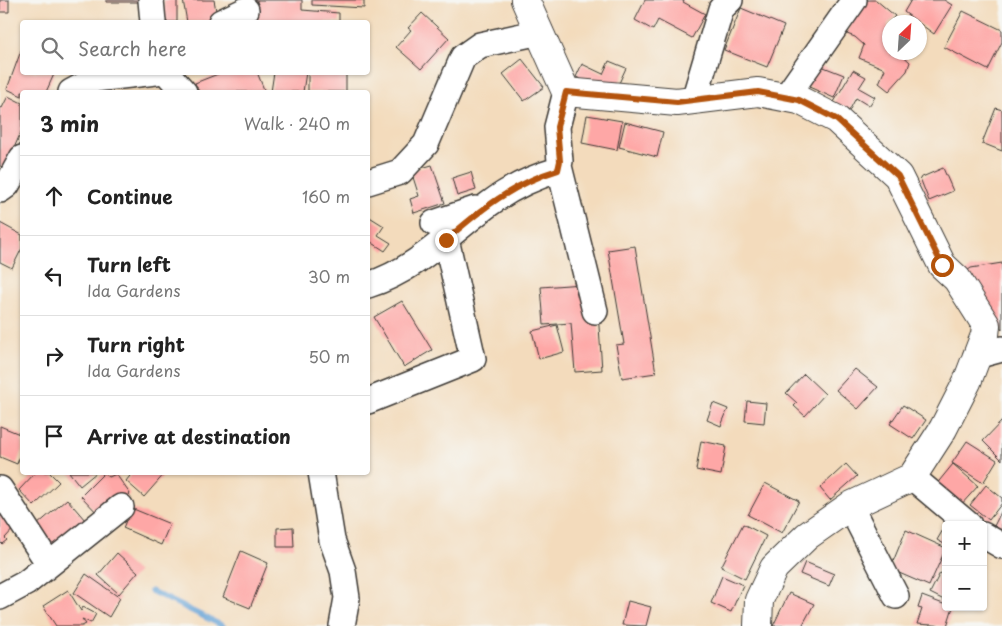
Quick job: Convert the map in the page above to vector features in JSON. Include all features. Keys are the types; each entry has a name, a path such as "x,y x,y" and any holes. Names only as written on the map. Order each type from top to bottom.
{"main road":[{"path":"525,0 566,92 677,102 758,92 799,100 836,119 898,176 942,265 957,279 986,325 985,334 967,382 943,429 912,477 850,506 807,536 774,568 759,600 758,626"}],"street":[{"path":"152,0 153,20"},
{"path":"694,100 721,9 730,0"},
{"path":"786,97 854,0"},
{"path":"225,20 246,10"},
{"path":"370,181 400,172 426,144 463,57 480,45 540,32"},
{"path":"75,90 95,79 130,75"},
{"path":"169,75 182,90"},
{"path":"566,92 557,127 559,166 595,311"},
{"path":"0,190 7,185 20,162"},
{"path":"370,284 406,266 440,231 537,176 558,170 559,166"},
{"path":"370,400 473,359 440,231"},
{"path":"976,356 1002,349"},
{"path":"321,475 332,540 343,571 347,598 342,626"},
{"path":"912,477 964,521"},
{"path":"0,489 49,564"},
{"path":"850,506 896,596"},
{"path":"0,596 26,583 122,507"},
{"path":"987,537 1002,546"}],"building":[{"path":"0,0 9,0 9,12 0,12"},
{"path":"106,0 138,0 138,2 106,2"},
{"path":"164,0 177,0 177,20 164,20"},
{"path":"183,0 214,0 218,20 187,20"},
{"path":"257,0 302,0 302,10 339,13 339,20 256,20"},
{"path":"312,0 364,0 364,8 312,5"},
{"path":"645,0 684,0 683,2 705,14 692,38 658,20 653,30 635,20"},
{"path":"861,0 876,0 894,15 882,15 882,60 908,60 910,62 907,71 889,91 879,83 885,69 859,58 864,45 855,37 847,34"},
{"path":"911,0 944,0 952,5 934,34 927,29 927,15 908,15 904,12"},
{"path":"741,8 784,26 767,67 724,50"},
{"path":"963,11 1002,30 1002,42 988,70 944,47"},
{"path":"422,13 449,38 421,69 396,47 411,30 408,28"},
{"path":"20,53 20,75 54,75 47,90 20,90 20,95 7,89"},
{"path":"522,59 544,87 524,101 503,74"},
{"path":"609,61 626,68 614,94 576,77 582,64 603,74"},
{"path":"816,64 844,75 834,98 807,86"},
{"path":"853,70 866,77 859,88 875,97 869,106 856,98 849,111 834,102"},
{"path":"215,75 258,75 264,90 198,90 195,83"},
{"path":"274,75 306,75 303,90 271,90"},
{"path":"308,75 346,75 346,90 308,90"},
{"path":"8,96 20,102 20,134 5,168 0,166 0,107 2,108"},
{"path":"996,108 1002,110 1002,151 982,143"},
{"path":"587,115 622,121 617,150 582,143"},
{"path":"625,122 663,132 657,157 619,147"},
{"path":"432,165 445,203 414,213 410,199 419,196 411,171"},
{"path":"943,168 953,191 929,201 920,178"},
{"path":"471,172 476,190 457,196 452,178"},
{"path":"370,217 384,226 378,235 391,243 385,251 370,241"},
{"path":"0,223 20,234 20,252 12,268 0,262"},
{"path":"635,246 656,373 622,378 616,345 624,344 608,250"},
{"path":"1002,263 1002,329 960,276 971,268"},
{"path":"596,283 602,370 575,372 571,323 544,325 541,287"},
{"path":"402,301 432,350 404,367 374,317"},
{"path":"557,325 564,352 539,359 532,331"},
{"path":"855,369 878,387 858,409 836,390"},
{"path":"804,374 825,394 805,416 794,406 797,403 786,393"},
{"path":"747,401 766,403 764,423 745,421"},
{"path":"713,403 728,409 721,426 707,420"},
{"path":"903,405 926,420 913,439 890,424"},
{"path":"1002,421 1002,460 983,441"},
{"path":"0,426 20,434 20,456 17,464 0,457"},
{"path":"701,441 726,446 721,475 696,470"},
{"path":"967,441 997,460 983,483 952,463"},
{"path":"846,464 857,476 830,500 820,488"},
{"path":"953,464 978,486 960,506 935,486"},
{"path":"33,475 52,475 59,482 34,506 19,490"},
{"path":"71,475 93,475 80,486"},
{"path":"102,475 109,477 117,475 130,494 101,517 81,496"},
{"path":"131,475 163,475 144,497 126,481"},
{"path":"765,483 799,501 782,533 748,515"},
{"path":"986,485 1002,498 1002,503 989,520 970,505"},
{"path":"67,499 85,520 49,553 37,525"},
{"path":"0,503 16,526 2,544 0,542"},
{"path":"131,508 170,524 161,545 123,528"},
{"path":"1002,510 1002,530 994,526"},
{"path":"743,524 766,536 745,579 721,567"},
{"path":"293,527 294,547 277,547 277,528"},
{"path":"906,530 942,546 942,557 929,586 890,569"},
{"path":"942,532 942,543 937,540"},
{"path":"241,551 268,563 250,608 223,597"},
{"path":"117,553 138,572 119,594 98,575"},
{"path":"805,562 834,574 829,586 800,574"},
{"path":"940,573 942,574 942,599 930,593"},
{"path":"86,574 120,598 109,617 74,593"},
{"path":"722,576 743,585 731,612 711,603"},
{"path":"68,590 81,611 83,607 96,614 91,623 82,619 86,624 82,626 56,626 43,606"},
{"path":"789,593 814,604 802,626 773,626"},
{"path":"922,596 942,604 942,611 952,611 947,626 917,624 922,609 918,608"},
{"path":"628,601 651,607 646,626 622,625"}],"waterway":[{"path":"151,591 223,626"}],"route":[{"path":"446,240 498,198 542,174 558,170 560,161 557,127 566,92 677,102 758,92 799,100 836,119 898,176 942,265"}]}
